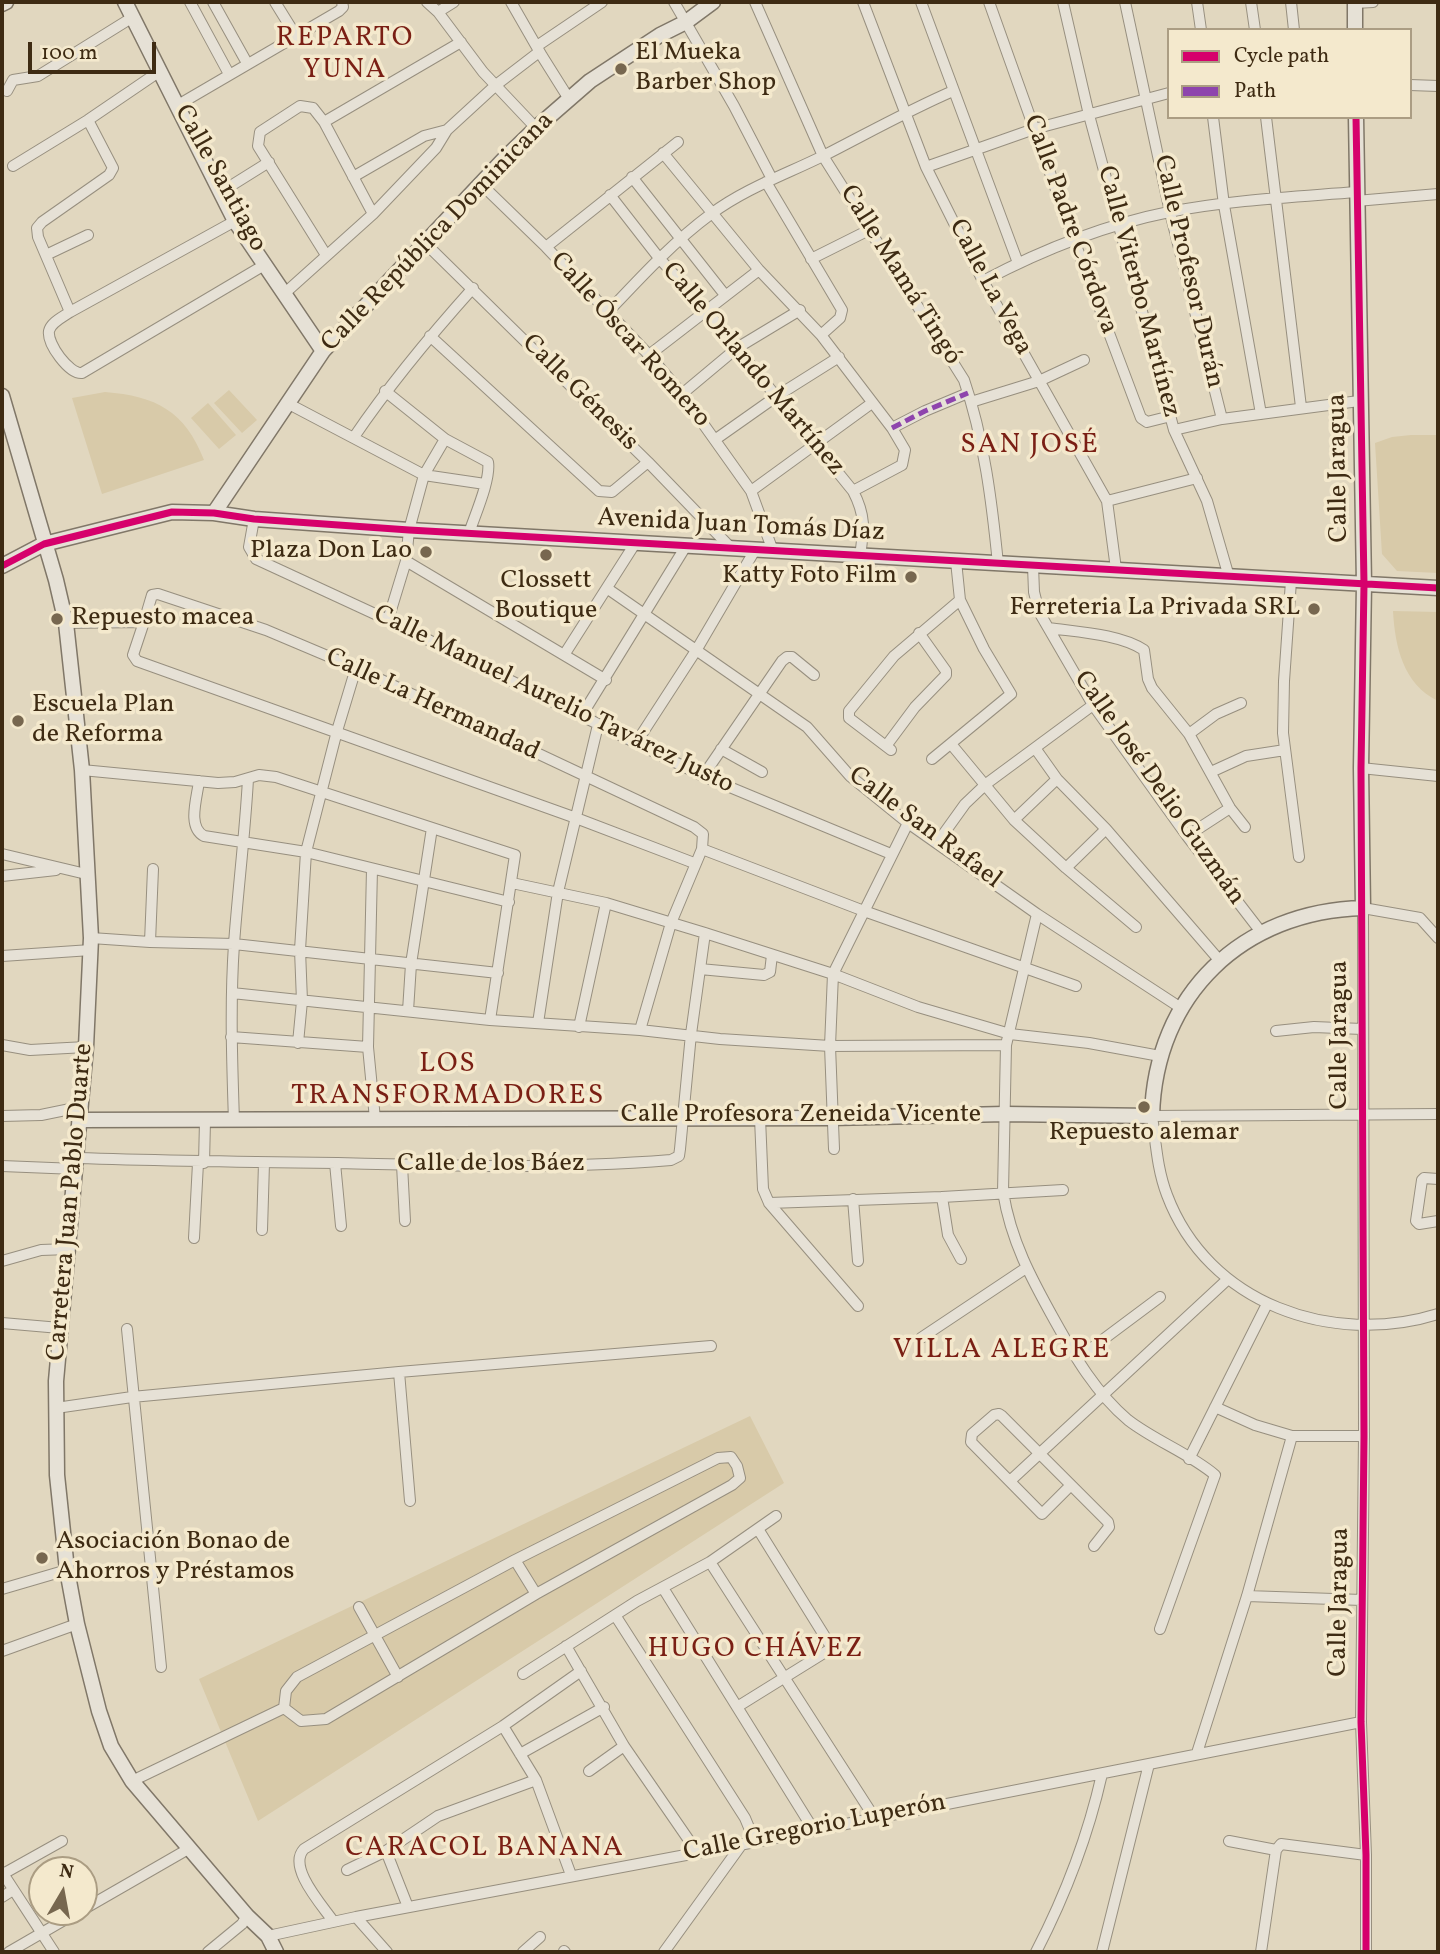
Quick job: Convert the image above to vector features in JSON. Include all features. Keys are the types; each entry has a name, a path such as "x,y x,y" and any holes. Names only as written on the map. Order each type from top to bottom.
{"street":[{"name":"Calle Santiago","path":"125,2 235,220 323,351"},
{"path":"190,2 229,74"},
{"path":"213,2 247,63"},
{"path":"275,2 296,36"},
{"path":"178,105 340,11 342,2"},
{"path":"427,2 496,85 536,128"},
{"path":"438,12 454,2"},
{"path":"511,2 569,99"},
{"path":"285,293 373,214 436,148 447,130 496,85 538,49 602,2"},
{"path":"674,2 734,106 769,180 842,310 840,318 821,335"},
{"name":"Calle República Dominicana","path":"214,513 323,351 424,242 536,128 569,99 614,65 687,22 704,6 713,2"},
{"name":"Calle Mamá Tingó","path":"755,2 823,156 964,380 993,512 998,564"},
{"name":"Calle La Vega","path":"863,2 926,167 983,281 1107,502 1116,569"},
{"path":"921,2 1018,263"},
{"name":"Calle Padre Córdova","path":"989,2 1140,418 1147,422 1171,416"},
{"name":"Calle Viterbo Martínez","path":"1063,2 1088,115 1174,430 1197,478 1219,537 1228,577"},
{"name":"Calle Profesor Durán","path":"1125,2 1170,212 1222,419"},
{"path":"1198,2 1201,28"},
{"path":"1251,2 1255,28"},
{"path":"1291,2 1294,28"},
{"path":"1355,28 1355,2 1373,2"},
{"path":"7,91 13,80 38,76 132,17"},
{"path":"324,122 461,42"},
{"path":"13,166 160,71"},
{"path":"1412,85 1438,86"},
{"path":"607,313 659,258 712,213 769,180 823,156 905,111 953,90"},
{"path":"926,167 1034,129 1167,94"},
{"path":"326,255 258,146 260,132 300,106 313,108 324,122 373,214"},
{"path":"1213,119 1224,205 1261,414"},
{"path":"1266,119 1301,407"},
{"name":"Calle Jaragua","path":"1356,119 1364,584 1361,768 1364,1325 1361,1722 1366,1855 1366,1952"},
{"path":"70,312 37,229 42,222 109,175 113,168 88,120"},
{"path":"353,177 424,136 447,130"},
{"path":"546,247 678,142"},
{"path":"663,153 759,270 821,335 892,428 905,450 902,465 853,491"},
{"path":"221,192 269,162"},
{"path":"632,177 725,295"},
{"name":"Calle Óscar Romero","path":"481,184 546,247 649,355 682,394 751,491 773,551"},
{"path":"983,281 1074,240 1170,212 1276,199 1438,194"},
{"name":"Calle Orlando Martínez","path":"610,195 659,258 778,396 853,491 861,506 865,526 860,556"},
{"path":"235,220 52,324 50,340 69,369 75,374 82,373 265,264"},
{"path":"811,259 871,229"},
{"path":"46,255 88,235"},
{"name":"Calle Génesis","path":"424,242 648,462 731,548"},
{"path":"649,355 759,270"},
{"path":"354,437 385,391 473,288"},
{"path":"682,394 737,348 800,310"},
{"path":"430,336 599,491 612,492 648,462"},
{"path":"716,439 839,358"},
{"path":"892,428 925,411 1039,381 1084,360"},
{"path":"385,391 445,439 488,462 485,484 469,533"},
{"name":"Carretera Juan Pablo Duarte","path":"2,396 66,623 82,770 91,944 86,1047 60,1328 56,1408 57,1475 76,1624 111,1746 132,1781 247,1916 268,1936 276,1952"},
{"path":"1174,430 1222,419 1359,401"},
{"path":"287,402 424,475 485,484"},
{"path":"751,491 872,403"},
{"path":"388,620 406,561 409,530 424,475 445,439"},
{"path":"1107,502 1197,478"},
{"name":"Avenida Juan Tomás Díaz","path":"2,566 44,544 172,512 214,513 254,519 409,530 1438,588"},
{"name":"Calle Manuel Aurelio Tavárez Justo","path":"254,519 249,547 256,559 388,620 703,776 891,854"},
{"path":"564,655 636,542"},
{"path":"582,715 686,546"},
{"path":"636,743 697,649 755,550"},
{"path":"406,561 606,680"},
{"path":"932,759 1011,694 984,649 960,600 956,561"},
{"name":"Calle José Delio Guzmán","path":"1033,566 1034,593 1039,612 1093,705 1187,836 1261,932"},
{"path":"1291,581 1284,681 1285,750 1299,857"},
{"name":"Calle San Rafael","path":"608,589 807,727 850,776 908,823 1037,914 1181,1008"},
{"name":"Calle La Hermandad","path":"144,622 155,594 266,631 356,668 694,827 703,834 702,849"},
{"path":"919,634 946,671 946,675 915,707 889,748 849,718 849,710 894,656 919,634 960,600"},
{"path":"66,623 144,622 133,655 136,661 337,731 694,863"},
{"path":"1049,628 1094,634 1136,645 1144,650 1152,688 1189,734 1230,808 1245,827"},
{"path":"703,776 759,692 787,657 792,657 814,675"},
{"path":"298,1043 302,1001 300,950 306,852 356,668"},
{"path":"1189,734 1216,714 1241,703"},
{"path":"937,843 965,804 986,784 1093,705"},
{"path":"538,1023 558,892 598,725"},
{"path":"951,744 1014,820 1136,927"},
{"path":"1035,748 1057,779 1106,830 1220,961"},
{"path":"721,749 762,772"},
{"path":"1211,772 1246,756 1285,750"},
{"path":"1361,768 1438,776"},
{"path":"82,770 199,781 235,782 259,775 276,777 515,855 490,1020"},
{"path":"234,1121 234,944 245,842 248,779"},
{"path":"1014,820 1057,779"},
{"path":"199,781 193,824 197,832 204,836 306,852 509,902"},
{"path":"1187,836 1230,808"},
{"path":"834,1149 830,1046 832,974 908,823"},
{"path":"408,1011 411,964 432,828"},
{"path":"1066,868 1106,830"},
{"path":"640,1030 671,923 702,849 864,911 1076,986"},
{"path":"2,854 86,874"},
{"path":"2,876 67,869"},
{"path":"150,942 153,869"},
{"path":"372,869 368,1047 375,1119"},
{"path":"512,883 606,903 705,933 832,974 918,1007 1010,1034 1160,1056"},
{"path":"579,1027 606,903"},
{"path":"1438,938 1420,918 1363,908 1308,914 1261,932 1220,961 1181,1008 1160,1056 1152,1116 1159,1169 1171,1206 1200,1251 1228,1279 1267,1304 1314,1320 1364,1325 1393,1324 1438,1314"},
{"path":"1037,914 1006,1045 1003,1192 1006,1213 1026,1268 1077,1359 1102,1396 1136,1426 1213,1473 1160,1629"},
{"name":"Calle de los Báez","path":"2,1166 76,1163 335,1163 499,1167 581,1166 671,1160 678,1156 685,1117 691,1034 705,933"},
{"path":"2,956 91,944 234,944 498,973"},
{"path":"700,969 764,975 769,972 772,955"},
{"path":"232,993 490,1020 691,1034 720,1039 830,1046 1006,1045"},
{"path":"1276,1031 1314,1027 1362,1029"},
{"path":"232,1037 368,1047"},
{"path":"2,1045 30,1050 86,1047"},
{"path":"2,1116 80,1114"},
{"name":"Calle Profesora Zeneida Vicente","path":"80,1114 234,1121 831,1118 1005,1114 1438,1114"},
{"path":"760,1118 763,1189 769,1203 858,1306"},
{"path":"194,1238 205,1121"},
{"path":"262,1230 264,1163"},
{"path":"335,1163 341,1226"},
{"path":"402,1165 405,1221"},
{"path":"1438,1179 1422,1180 1416,1222 1419,1224 1438,1221"},
{"path":"769,1203 1063,1190"},
{"path":"942,1197 948,1236 961,1259"},
{"path":"853,1199 858,1261"},
{"path":"2,1261 41,1250 69,1250"},
{"path":"921,1338 1026,1268"},
{"path":"1010,1481 1228,1279"},
{"path":"1077,1359 1160,1297"},
{"path":"1189,1459 1267,1304"},
{"path":"2,1323 60,1328"},
{"path":"127,1329 161,1667"},
{"path":"56,1408 132,1397 399,1371 711,1346"},
{"path":"399,1371 410,1501"},
{"path":"1215,1407 1255,1425 1292,1436 1364,1436"},
{"path":"1071,1485 1042,1514 970,1438 999,1414 1040,1454 1071,1485 1110,1525 1094,1546"},
{"path":"1197,1753 1247,1596 1292,1436"},
{"path":"731,1457 737,1466 740,1478 732,1485 536,1594 326,1719 301,1721 284,1709 286,1691 297,1677 374,1634 718,1458 731,1457"},
{"path":"523,1674 615,1615 710,1562 776,1516"},
{"path":"737,1707 831,1650 832,1646 758,1529"},
{"path":"515,1560 536,1594"},
{"path":"710,1562 874,1817"},
{"path":"2,1589 67,1570"},
{"path":"663,1588 813,1829"},
{"path":"1247,1596 1362,1600"},
{"path":"359,1607 398,1676"},
{"path":"615,1615 745,1818 755,1842"},
{"path":"2,1650 76,1624"},
{"path":"566,1646 604,1707 624,1746 697,1852"},
{"path":"333,1921 300,1872 297,1862 304,1849 503,1726 581,1671"},
{"path":"520,1754 604,1707"},
{"path":"132,1781 284,1709"},
{"name":"Calle Gregorio Luperón","path":"268,1936 333,1921 755,1842 1361,1722"},
{"path":"503,1726 536,1780 571,1875"},
{"path":"589,1771 624,1746"},
{"path":"1102,1952 1149,1764"},
{"path":"1036,1952 1056,1914 1078,1856 1102,1774"},
{"path":"347,1870 386,1851 438,1816 536,1780"},
{"path":"54,1952 3,1873 62,1841"},
{"path":"1229,1841 1276,1850"},
{"path":"1261,1952 1276,1850 1283,1843 1366,1855"},
{"path":"664,1952 742,1844"},
{"path":"98,1901 190,1848"},
{"path":"386,1851 408,1908"},
{"path":"2,1897 13,1890"},
{"path":"208,1952 242,1924 247,1916"},
{"path":"356,1917 387,1952"},
{"path":"9,1952 54,1926"},
{"path":"523,1952 540,1937"}],"shaded area":[{"path":"229,390 257,420 242,433 214,403"},
{"path":"105,392 139,397 166,409 188,429 204,460 102,494 72,398"},
{"path":"208,403 236,435 219,449 191,418"},
{"path":"1438,435 1438,573 1397,571 1382,554 1375,443 1392,437"},
{"path":"1393,611 1438,612 1438,701 1416,685 1403,663"},
{"path":"750,1416 784,1483 258,1821 199,1679"}],"marked path":[{"path":"892,428 968,393"}],"cycle path":[{"path":"1356,119 1364,584 1361,768 1364,1436 1361,1722 1366,1855 1366,1952"},
{"path":"2,566 44,544 172,512 214,513 254,519 409,530 1438,588"}],"place":[{"name":"El Mueka Barber Shop","path":"621,69"},
{"name":"Plaza Don Lao","path":"426,552"},
{"name":"Clossett Boutique","path":"546,555"},
{"name":"Katty Foto Film","path":"911,577"},
{"name":"Ferreteria La Privada SRL","path":"1314,609"},
{"name":"Repuesto macea","path":"57,619"},
{"name":"Escuela Plan de Reforma","path":"18,721"},
{"name":"Repuesto alemar","path":"1144,1107"},
{"name":"Asociación Bonao de Ahorros y Préstamos","path":"42,1558"}],"district":[{"name":"REPARTO YUNA","path":"345,56"},
{"name":"SAN JOSÉ","path":"1030,447"},
{"name":"LOS TRANSFORMADORES","path":"448,1082"},
{"name":"VILLA ALEGRE","path":"1002,1352"},
{"name":"HUGO CHÁVEZ","path":"756,1651"},
{"name":"CARACOL BANANA","path":"485,1850"}]}
